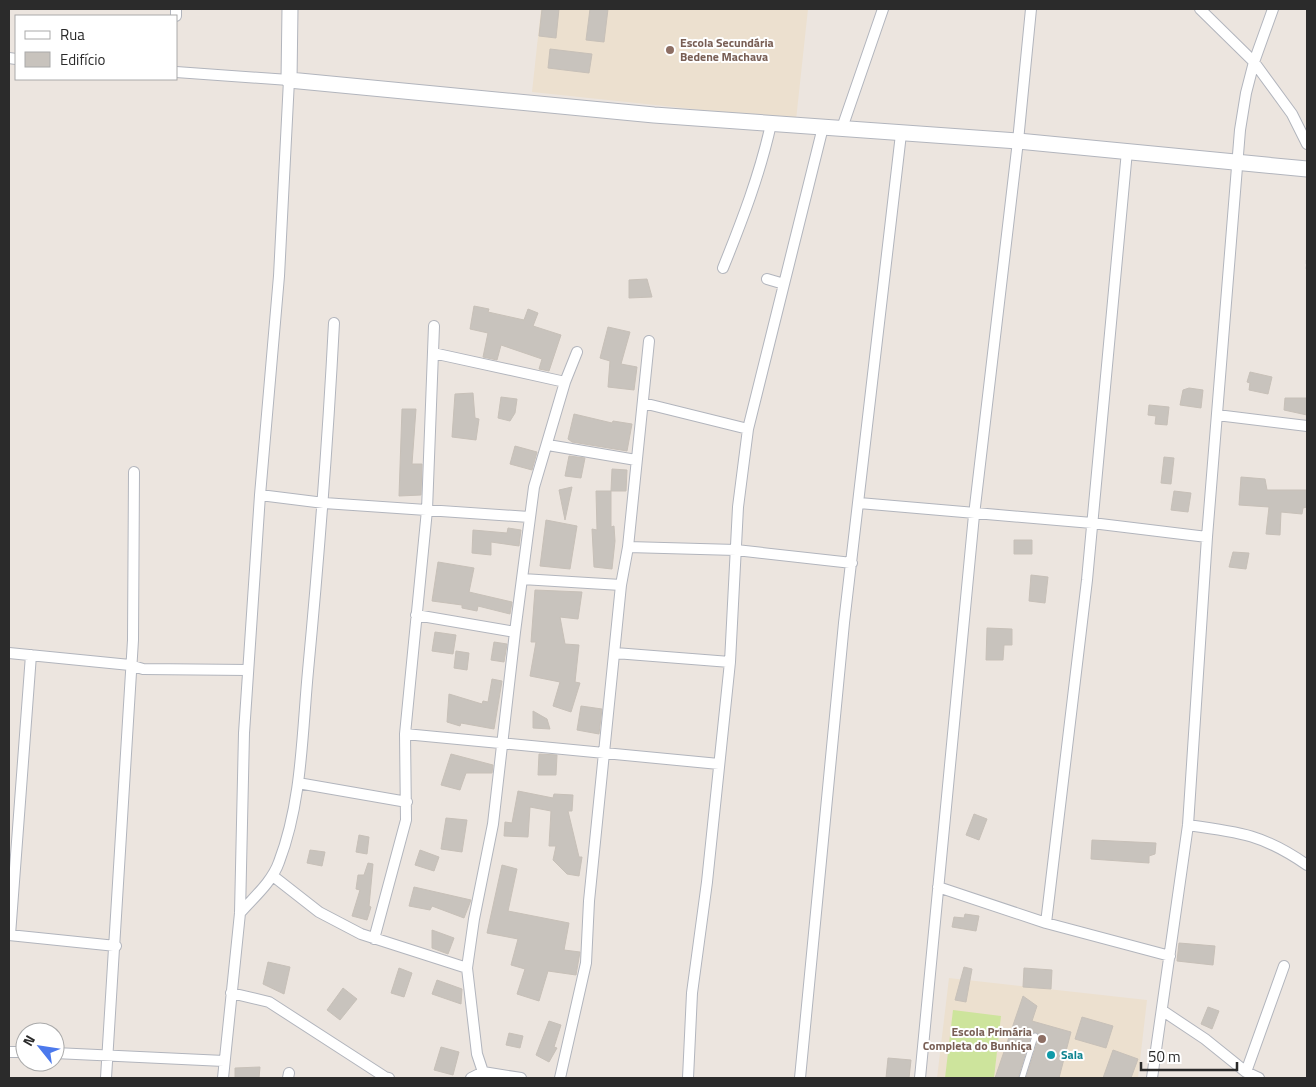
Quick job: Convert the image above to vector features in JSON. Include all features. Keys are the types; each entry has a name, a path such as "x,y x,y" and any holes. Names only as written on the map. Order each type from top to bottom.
{"street":[{"path":"223,1078 240,913 244,733 260,495 279,276 289,80 290,9"},
{"path":"842,128 883,9"},
{"path":"920,1078 974,515 1018,141 1031,9"},
{"path":"1200,9 1254,62 1292,114 1307,144"},
{"path":"1152,1078 1188,825 1207,538 1237,163 1246,93 1254,62 1273,9"},
{"path":"178,72 289,80 771,124 1018,141 1307,169"},
{"path":"723,268 747,208 764,156 771,124"},
{"path":"688,1078 692,993 707,882 730,662 738,507 748,429 823,127"},
{"path":"800,1078 843,633 901,134"},
{"path":"1046,922 1092,523 1127,151"},
{"path":"766,279 784,284"},
{"path":"240,913 273,876 288,835 298,783 324,503 334,323"},
{"path":"374,939 406,820 405,734 427,510 434,326"},
{"path":"560,1078 586,963 589,901 616,653 621,585 628,546 649,341"},
{"path":"484,1075 477,1054 467,968 474,919 493,824 534,487 548,445 565,382 577,352"},
{"path":"433,353 565,382"},
{"path":"643,403 748,429"},
{"path":"1217,415 1307,426"},
{"path":"548,445 636,460"},
{"path":"106,1078 116,946 130,665 133,640 134,472"},
{"path":"260,495 324,503 529,517"},
{"path":"859,503 974,515 1092,523 1207,538"},
{"path":"628,546 736,550 852,563"},
{"path":"522,579 621,585"},
{"path":"416,615 515,632"},
{"path":"9,653 130,665 143,669 248,670"},
{"path":"616,653 730,662"},
{"path":"31,655 9,935 116,946"},
{"path":"405,734 718,764"},
{"path":"298,783 407,802"},
{"path":"1188,825 1238,832 1262,839 1281,847 1307,865"},
{"path":"273,876 319,912 361,934 467,968"},
{"path":"938,887 1046,922 1170,956"},
{"path":"1246,1072 1284,966"},
{"path":"231,993 269,1002 386,1078"},
{"path":"1163,1011 1205,1039 1246,1072 1259,1078"},
{"path":"65,1053 224,1061"},
{"path":"471,1078 484,1075 521,1078"}],"lane":[{"path":"1022,1078 1035,1036"}],"path":[{"path":"1307,260 1307,269"}],"shaded area":[{"name":"Escola Secundária Bedene Machava","path":"541,9 808,9 796,120 532,92"},
{"name":"Escola Primária Completa do Bunhiça","path":"949,978 1147,1000 1138,1078 937,1078"}],"green space":[{"path":"953,1010 1001,1016 994,1078 945,1078"}],"building":[{"path":"542,9 559,9 556,38 539,36"},
{"path":"590,9 608,9 604,42 586,40"},
{"path":"550,49 592,54 589,73 548,68"},
{"path":"647,279 652,297 629,298 629,280"},
{"path":"474,306 489,309 488,312 524,320 528,309 538,313 533,326 561,335 549,371 539,369 542,359 501,345 497,360 483,357 488,333 470,329"},
{"path":"608,327 630,332 621,364 637,367 634,390 608,387 610,361 600,358"},
{"path":"1250,372 1272,377 1268,394 1249,390 1250,383 1247,382"},
{"path":"1189,388 1203,390 1201,408 1180,405 1183,390"},
{"path":"473,393 475,418 479,419 476,440 452,437 455,394"},
{"path":"501,397 517,399 515,413 510,421 498,418"},
{"path":"1285,398 1307,398 1307,415 1284,410"},
{"path":"1149,405 1169,407 1167,425 1155,424 1156,416 1148,415"},
{"path":"402,409 416,409 412,464 422,464 421,495 399,496"},
{"path":"574,414 612,423 613,421 632,424 627,451 572,442 568,439"},
{"path":"515,446 537,452 532,470 510,464"},
{"path":"569,456 585,458 581,478 565,476"},
{"path":"1164,457 1174,458 1171,484 1161,483"},
{"path":"612,469 627,470 626,491 611,491"},
{"path":"1241,477 1265,479 1267,490 1307,490 1307,507 1303,508 1302,514 1281,512 1280,535 1266,534 1269,507 1239,505"},
{"path":"572,487 565,520 559,490"},
{"path":"596,491 611,491 611,527 614,526 615,541 612,569 594,567 592,529 597,530"},
{"path":"1174,491 1191,493 1188,512 1171,510"},
{"path":"546,520 577,526 570,569 540,566"},
{"path":"508,528 521,530 519,546 491,542 491,555 472,553 473,530 507,533"},
{"path":"1014,540 1032,540 1032,554 1014,554"},
{"path":"1233,552 1249,553 1246,569 1229,567"},
{"path":"438,562 474,568 469,592 512,602 510,614 478,606 477,611 462,608 462,605 432,601"},
{"path":"1031,575 1048,577 1045,603 1029,601"},
{"path":"535,590 582,592 578,619 560,617 565,644 579,645 575,682 580,683 571,712 553,706 560,682 530,676 536,642 531,642"},
{"path":"987,628 1012,629 1012,645 1004,645 1003,660 986,660"},
{"path":"435,632 456,635 453,654 432,651"},
{"path":"494,642 507,644 504,662 491,660"},
{"path":"456,651 469,653 467,670 454,668"},
{"path":"492,679 502,681 494,729 461,723 460,726 447,722 449,694 482,704 483,701 488,702"},
{"path":"581,706 602,709 599,734 577,730"},
{"path":"533,711 547,719 550,729 533,728"},
{"path":"451,754 493,765 492,773 466,773 460,790 441,785"},
{"path":"539,754 557,755 556,775 538,775"},
{"path":"518,791 553,798 554,794 573,795 572,811 568,811 579,857 582,857 579,876 567,874 553,860 556,846 549,846 551,811 530,807 528,837 504,836 505,822 512,823"},
{"path":"974,814 987,819 979,840 966,835"},
{"path":"446,818 467,820 462,852 441,849"},
{"path":"359,835 369,837 367,854 356,852"},
{"path":"1092,840 1156,843 1155,854 1149,856 1149,863 1091,859"},
{"path":"310,850 325,852 322,866 307,863"},
{"path":"420,850 439,857 434,871 415,865"},
{"path":"368,863 373,864 369,906 371,907 367,920 352,916 360,890 356,889 358,875 364,875"},
{"path":"502,865 517,869 508,911 569,923 564,950 580,952 576,975 548,971 539,1001 517,994 525,969 511,965 518,939 487,933"},
{"path":"414,887 471,900 464,918 432,906 430,910 409,906"},
{"path":"965,914 979,916 976,931 952,927 954,917 964,918"},
{"path":"432,930 454,938 448,954 432,948"},
{"path":"1179,943 1215,946 1213,965 1177,961"},
{"path":"268,962 290,967 284,994 263,984"},
{"path":"964,967 972,969 966,1002 955,1000"},
{"path":"399,968 412,973 404,997 391,993"},
{"path":"1024,968 1052,970 1051,989 1023,987"},
{"path":"437,980 462,989 461,1004 432,994"},
{"path":"343,988 357,999 340,1020 327,1010"},
{"path":"1023,996 1037,1006 1032,1021 1071,1032 1059,1078 1026,1078 1039,1037 1035,1032 1031,1035 1018,1078 995,1078"},
{"path":"1208,1007 1219,1011 1212,1029 1201,1024"},
{"path":"1082,1017 1113,1026 1106,1048 1075,1039"},
{"path":"549,1021 561,1025 554,1047 557,1048 549,1062 536,1055"},
{"path":"509,1033 523,1036 520,1048 506,1045"},
{"path":"441,1047 459,1052 453,1075 434,1070"},
{"name":"Sala","path":"1113,1050 1138,1059 1131,1078 1103,1078"},
{"path":"888,1058 911,1060 909,1078 886,1078"},
{"path":"260,1067 259,1078 235,1078 235,1068"}],"place":[{"name":"Escola Secundária Bedene Machava","path":"670,50"},
{"name":"Escola Primária Completa do Bunhiça","path":"1042,1039"},
{"name":"Sala","path":"1051,1055"}]}
